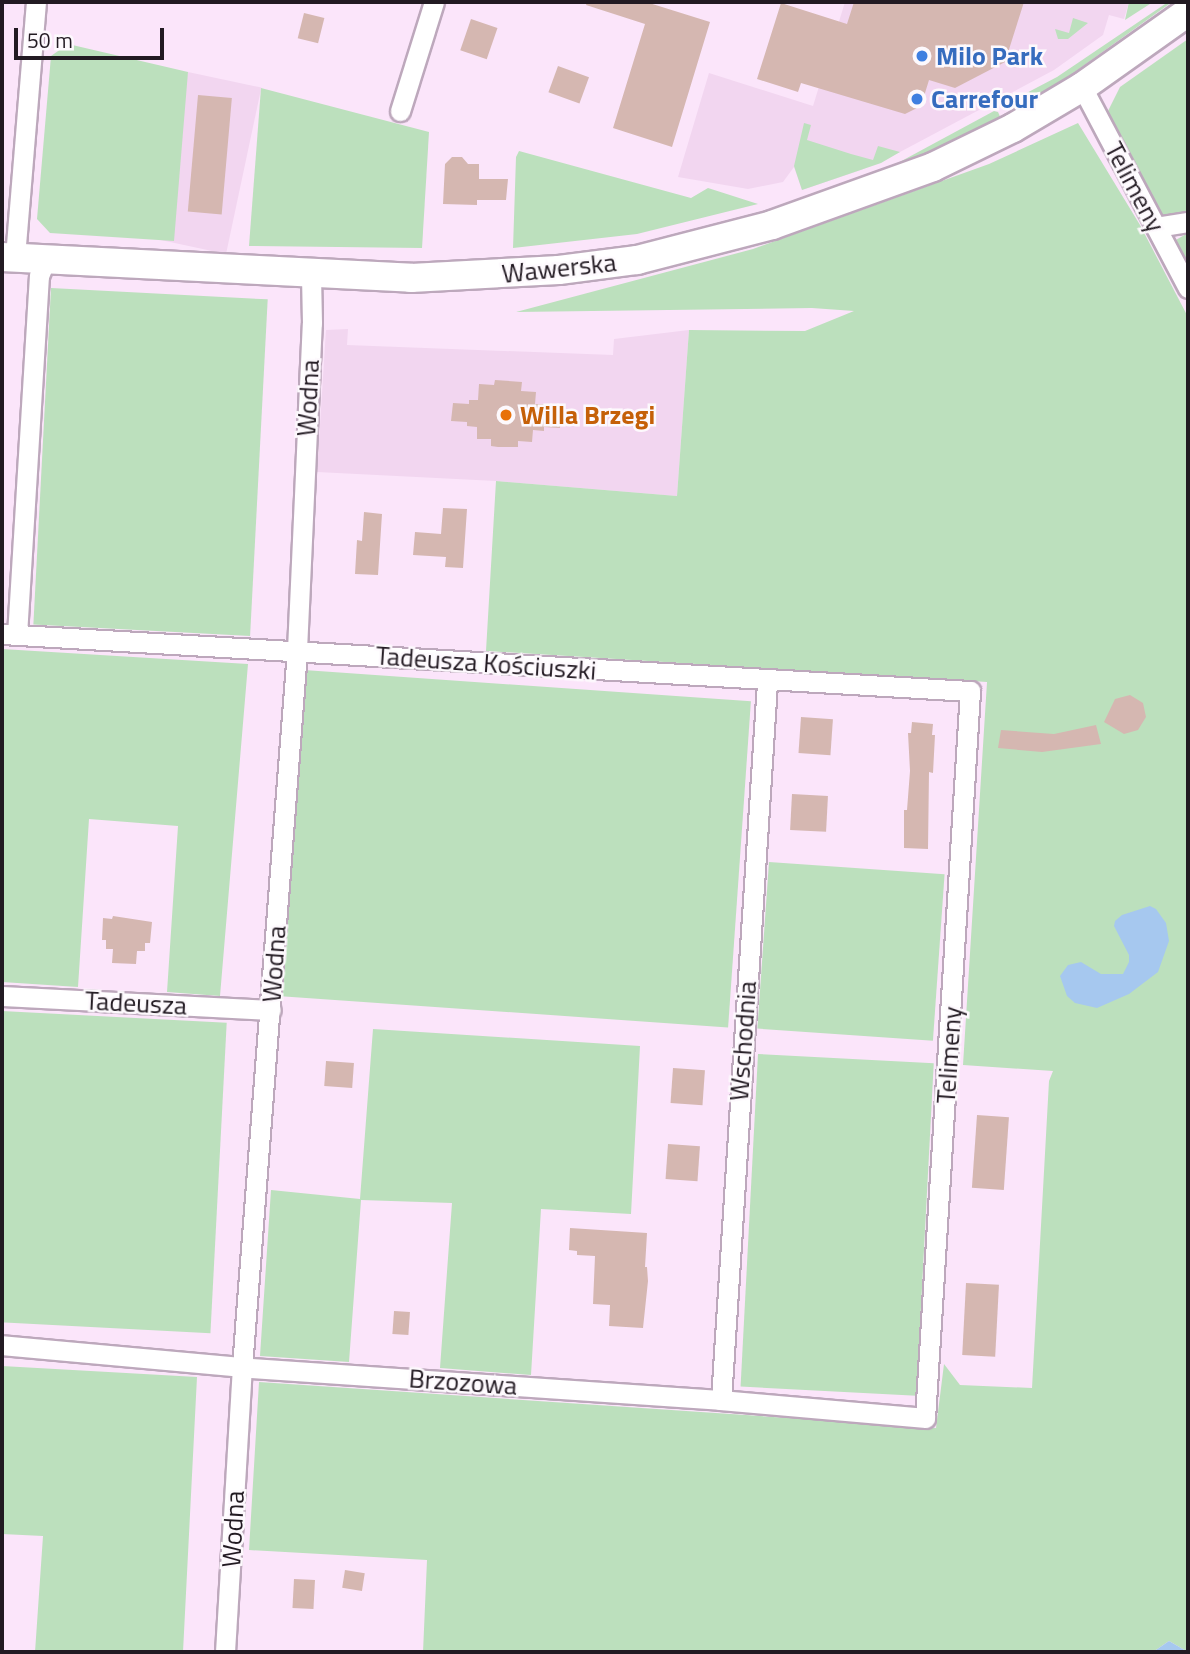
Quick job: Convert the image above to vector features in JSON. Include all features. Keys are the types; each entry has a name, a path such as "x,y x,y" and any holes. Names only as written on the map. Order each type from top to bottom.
{"main road":[{"name":"Wawerska","path":"8,257 311,275 411,278 559,270 638,260 706,244 798,217 933,167 1013,128 1082,87 1188,12"}],"street":[{"path":"8,257 36,2"},
{"path":"400,111 434,2"},
{"name":"Telimeny","path":"1082,87 1188,288"},
{"path":"1156,227 1188,222"},
{"path":"9,635 39,276 45,261"},
{"name":"Wodna","path":"225,1652 243,1367 297,650 312,323 311,275"},
{"name":"Tadeusza Kościuszki","path":"9,635 970,691"},
{"name":"Wschodnia","path":"721,1400 767,681"},
{"name":"Telimeny","path":"925,1418 970,691"},
{"name":"Tadeusza","path":"2,996 271,1010"},
{"name":"Brzozowa","path":"2,1345 243,1367 721,1400 925,1418"}],"shaded area":[{"path":"845,2 1129,2 1124,19 1109,15 1103,35 1054,70 861,170 802,190 794,167 783,182 748,189 678,177 709,73 813,106"},
{"path":"188,72 261,88 226,254 153,238"},
{"path":"348,329 347,345 613,355 614,339 689,330 677,496 496,481 317,472 326,330"}],"green space":[{"path":"1129,2 1153,2 1125,20"},
{"path":"1168,2 1172,2 1037,99 1014,110 1011,101 1057,77"},
{"path":"1073,18 1088,23 1068,39 1058,39 1055,29 1069,33"},
{"path":"1188,39 1188,215 1168,219 1156,210 1107,113 1120,87"},
{"path":"68,44 188,72 174,241 50,233 37,219 51,56"},
{"path":"261,88 429,132 422,248 249,246"},
{"path":"994,111 998,112 1002,121 931,155 883,171"},
{"path":"804,123 811,125 807,140 851,154 873,160 878,146 900,152 881,163 802,190 794,166"},
{"path":"1078,123 1140,225 1188,317 1188,1652 1169,1641 1153,1652 423,1652 427,1560 249,1550 259,1382 936,1428 944,1364 960,1385 1032,1388 1049,1081 1053,1071 963,1065 987,682 486,651 496,481 677,496 689,330 805,331 854,311 812,308 516,312 753,249 989,164"},
{"path":"519,151 691,198 708,188 758,204 637,234 513,248 516,157"},
{"path":"1188,233 1188,273 1174,241"},
{"path":"51,288 268,299 250,636 33,625"},
{"path":"2,649 248,664 220,996 167,992 178,826 89,819 78,987 2,982"},
{"path":"304,670 751,701 728,1027 281,996"},
{"path":"769,862 945,874 933,1041 757,1029"},
{"path":"2,1011 227,1023 210,1333 2,1322"},
{"path":"373,1029 640,1046 631,1214 541,1209 531,1375 440,1368 452,1203 361,1200 349,1362 260,1356 271,1190 360,1199"},
{"path":"758,1054 934,1063 916,1396 741,1387"},
{"path":"2,1366 197,1377 183,1652 35,1652 43,1536 2,1534"}],"water":[{"path":"1150,906 1156,909 1166,923 1169,941 1158,972 1129,994 1097,1008 1075,1003 1067,996 1060,976 1068,965 1081,962 1101,974 1123,974 1129,962 1129,955 1114,926 1115,921 1122,915"},
{"path":"1169,1641 1188,1652 1153,1652"}],"building":[{"path":"587,2 646,2 710,22 672,147 613,128 645,24 586,5"},
{"name":"Milo Park","path":"854,2 1024,2 1005,62 955,88 929,80 921,106 905,114 801,83 798,92 757,79 781,3 847,24"},
{"path":"304,13 324,18 318,43 298,38"},
{"path":"471,19 497,28 487,59 460,50"},
{"path":"558,66 589,77 579,104 548,92"},
{"path":"198,95 232,98 222,215 188,212"},
{"path":"452,157 462,157 468,164 479,164 479,179 508,179 506,200 477,200 477,205 443,204 445,164"},
{"name":"Willa Brzegi","path":"495,380 522,382 521,391 536,392 535,404 545,404 545,408 561,410 560,428 544,427 544,431 533,430 532,442 518,441 518,447 498,447 491,446 491,439 477,439 477,427 467,426 467,422 451,421 453,403 469,404 469,400 478,400 479,384 494,385"},
{"path":"443,508 467,509 463,568 445,567 446,557 413,555 415,532 441,534"},
{"path":"364,512 382,514 378,575 355,574 357,540 362,541"},
{"path":"1130,695 1143,703 1146,717 1138,730 1124,734 1104,722 1115,699"},
{"path":"801,717 833,719 830,755 798,753"},
{"path":"912,722 933,724 932,735 935,735 933,773 929,772 928,849 904,848 904,810 907,810 910,771 908,733 911,733"},
{"path":"1096,725 1101,744 1042,752 998,748 1001,730 1054,734"},
{"path":"792,794 828,796 826,832 790,830"},
{"path":"113,916 152,922 150,943 145,943 145,951 137,951 136,964 112,963 113,949 106,949 106,940 102,940 103,918 112,919"},
{"path":"326,1061 354,1063 352,1088 324,1086"},
{"path":"673,1068 705,1070 702,1105 671,1103"},
{"path":"977,1115 1009,1117 1004,1190 972,1188"},
{"path":"668,1144 700,1146 697,1181 666,1179"},
{"path":"570,1228 647,1233 645,1267 648,1281 643,1328 609,1326 610,1305 593,1304 595,1256 577,1255 577,1251 569,1250"},
{"path":"966,1283 999,1285 995,1357 962,1355"},
{"path":"394,1311 410,1312 408,1335 392,1334"},
{"path":"345,1570 365,1573 362,1591 342,1588"},
{"path":"294,1579 315,1580 313,1609 292,1608"}],"place":[{"name":"Milo Park","path":"922,56"},
{"name":"Carrefour","path":"917,99"},
{"name":"Willa Brzegi","path":"506,415"}]}
